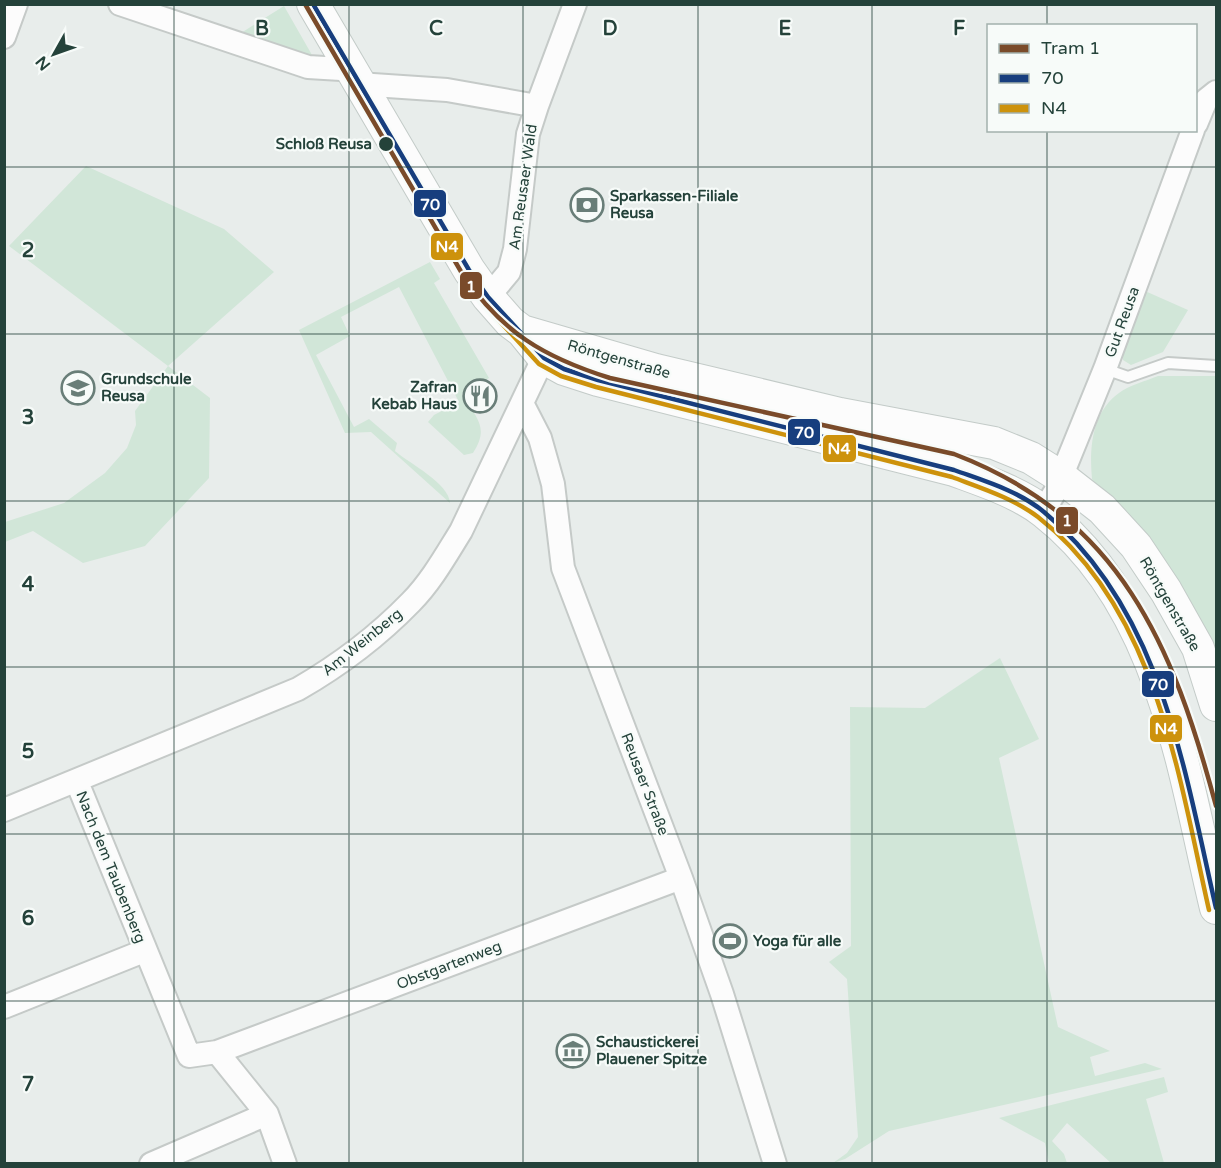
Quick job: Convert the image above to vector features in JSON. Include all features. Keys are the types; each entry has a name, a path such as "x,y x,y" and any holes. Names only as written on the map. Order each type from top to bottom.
{"street":[{"path":"4,37 16,4"},
{"name":"Am Reusaer Wald","path":"120,4 308,67 341,69 353,75 537,106"},
{"path":"313,4 469,270 505,317 539,343"},
{"name":"Am Reusaer Wald","path":"488,297 509,272 515,249 528,134 575,4"},
{"path":"1197,122 1206,100 1216,92"},
{"name":"Gut Reusa","path":"1043,511 1061,477 1105,369 1192,132"},
{"name":"Am Weinberg","path":"4,810 298,689 330,671 411,602 444,560 461,531 523,405 539,343"},
{"name":"Röntgenstraße","path":"539,343 829,412 994,443 1031,458 1061,477 1102,509 1136,546 1166,591 1198,648 1216,705"},
{"name":"Röntgenstraße","path":"539,343 564,369 598,380 954,470 1002,488 1043,511 1104,572 1123,603 1148,654 1181,762 1216,908"},
{"name":"Reusaer Straße","path":"523,405 540,438 553,484 563,568 681,878 722,994 775,1164"},
{"name":"Nach dem Taubenberg","path":"76,782 189,1056 217,1052"},
{"name":"Obstgartenweg","path":"217,1052 681,878"},
{"name":"Nach dem Taubenberg","path":"4,1007 144,951"},
{"path":"217,1052 267,1114 285,1164"},
{"path":"151,1164 267,1114"}],"lane":[{"path":"1105,369 1128,377 1168,363 1216,366"}],"green space":[{"path":"284,6 312,55 310,57 241,33"},
{"path":"86,166 224,229 274,272 168,366 9,246"},
{"path":"430,262 440,279 434,283 489,378 462,394 476,416 481,429 478,444 473,453 464,455 428,422 434,415 459,402 399,287 341,317 350,336 316,355 354,427 369,419 397,443 395,451 428,474 443,488 450,503 371,432 345,433 299,330"},
{"path":"1145,291 1188,310 1163,352 1131,365 1123,360 1123,355"},
{"path":"168,366 210,398 209,478 145,546 83,563 33,531 5,542 5,522 64,503 105,473 127,448 136,425 135,411"},
{"path":"1158,376 1216,376 1216,656 1092,479 1092,443 1094,431 1103,410 1123,390"},
{"path":"1000,658 1039,739 999,758 1058,1027 1110,1051 1090,1057 1095,1076 1145,1063 1162,1069 889,1131 845,1159 833,1163 847,1153 858,1137 847,979 829,962 851,946 850,707 925,708"},
{"path":"1164,1077 1168,1092 1146,1099 1164,1163 1111,1163 1067,1123 1052,1141 1064,1154 1067,1163 1049,1163 1045,1143 999,1118"}],"tram line":[{"name":"1","path":"305,4 463,275 493,312 526,340 564,361 610,378 954,454 1011,481 1059,513 1099,551 1132,594 1158,641 1180,692 1216,806"}],"transit line":[{"name":"70","path":"313,4 469,270 488,297 544,358 564,369 598,380 954,470 977,478 1024,498 1044,512 1084,551 1116,595 1141,643 1162,694 1192,801 1216,908"},
{"name":"N4","path":"307,8 463,274 482,302 539,364 561,376 596,387 952,477 996,494 1028,510 1078,555 1110,598 1136,646 1156,697 1186,804 1209,910"}],"place":[{"name":"Schloß Reusa","path":"386,144"},
{"name":"Sparkassen-Filiale Reusa","path":"587,205"},
{"name":"Grundschule Reusa","path":"78,388"},
{"name":"Zafran Kebab Haus","path":"480,396"},
{"name":"Yoga für alle","path":"730,941"},
{"name":"Schaustickerei Plauener Spitze","path":"573,1051"}]}
